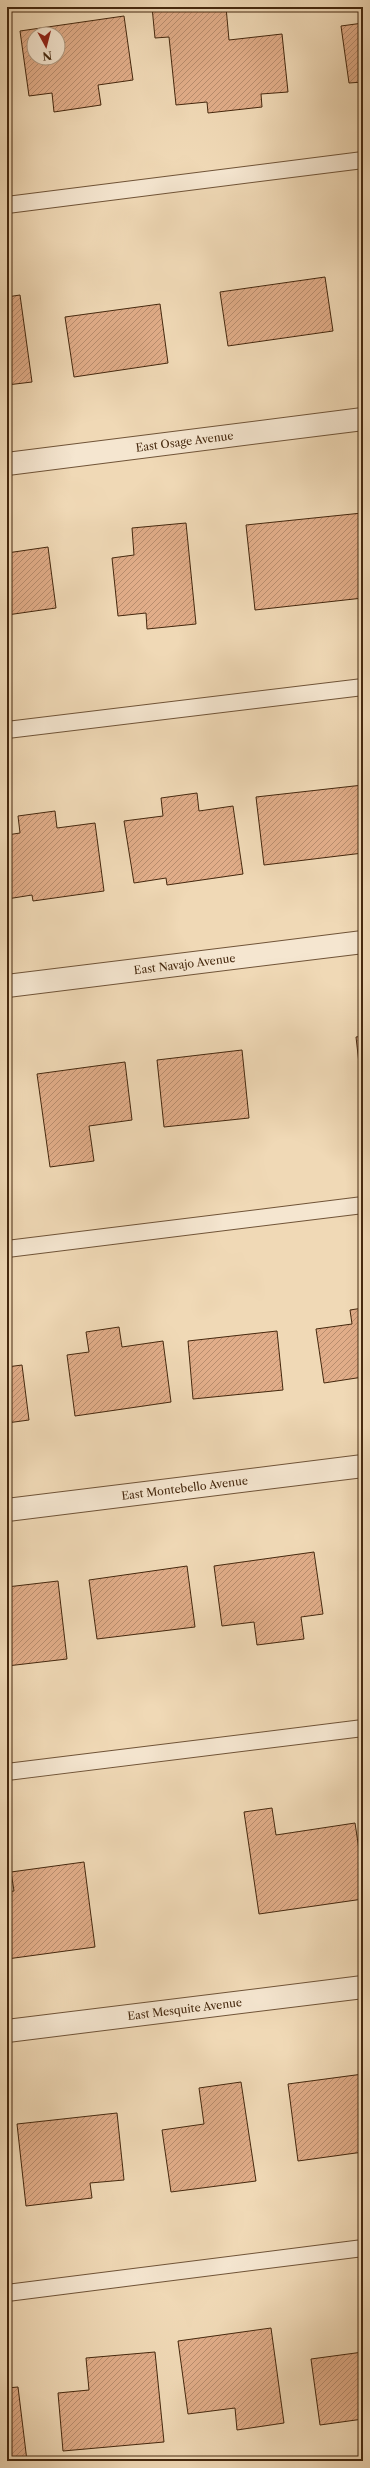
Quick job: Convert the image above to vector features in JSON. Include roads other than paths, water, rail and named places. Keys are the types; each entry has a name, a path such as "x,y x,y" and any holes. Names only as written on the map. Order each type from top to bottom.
{"street":[{"name":"East Osage Avenue","path":"7,464 363,419"},
{"name":"East Navajo Avenue","path":"7,986 363,942"},
{"name":"East Montebello Avenue","path":"7,1510 363,1466"},
{"name":"East Mesquite Avenue","path":"7,2031 363,1987"}],"lane":[{"path":"7,205 363,160"},
{"path":"7,730 363,687"},
{"path":"7,1249 363,1205"},
{"path":"7,1772 363,1728"},
{"path":"7,2293 363,2248"}]}
